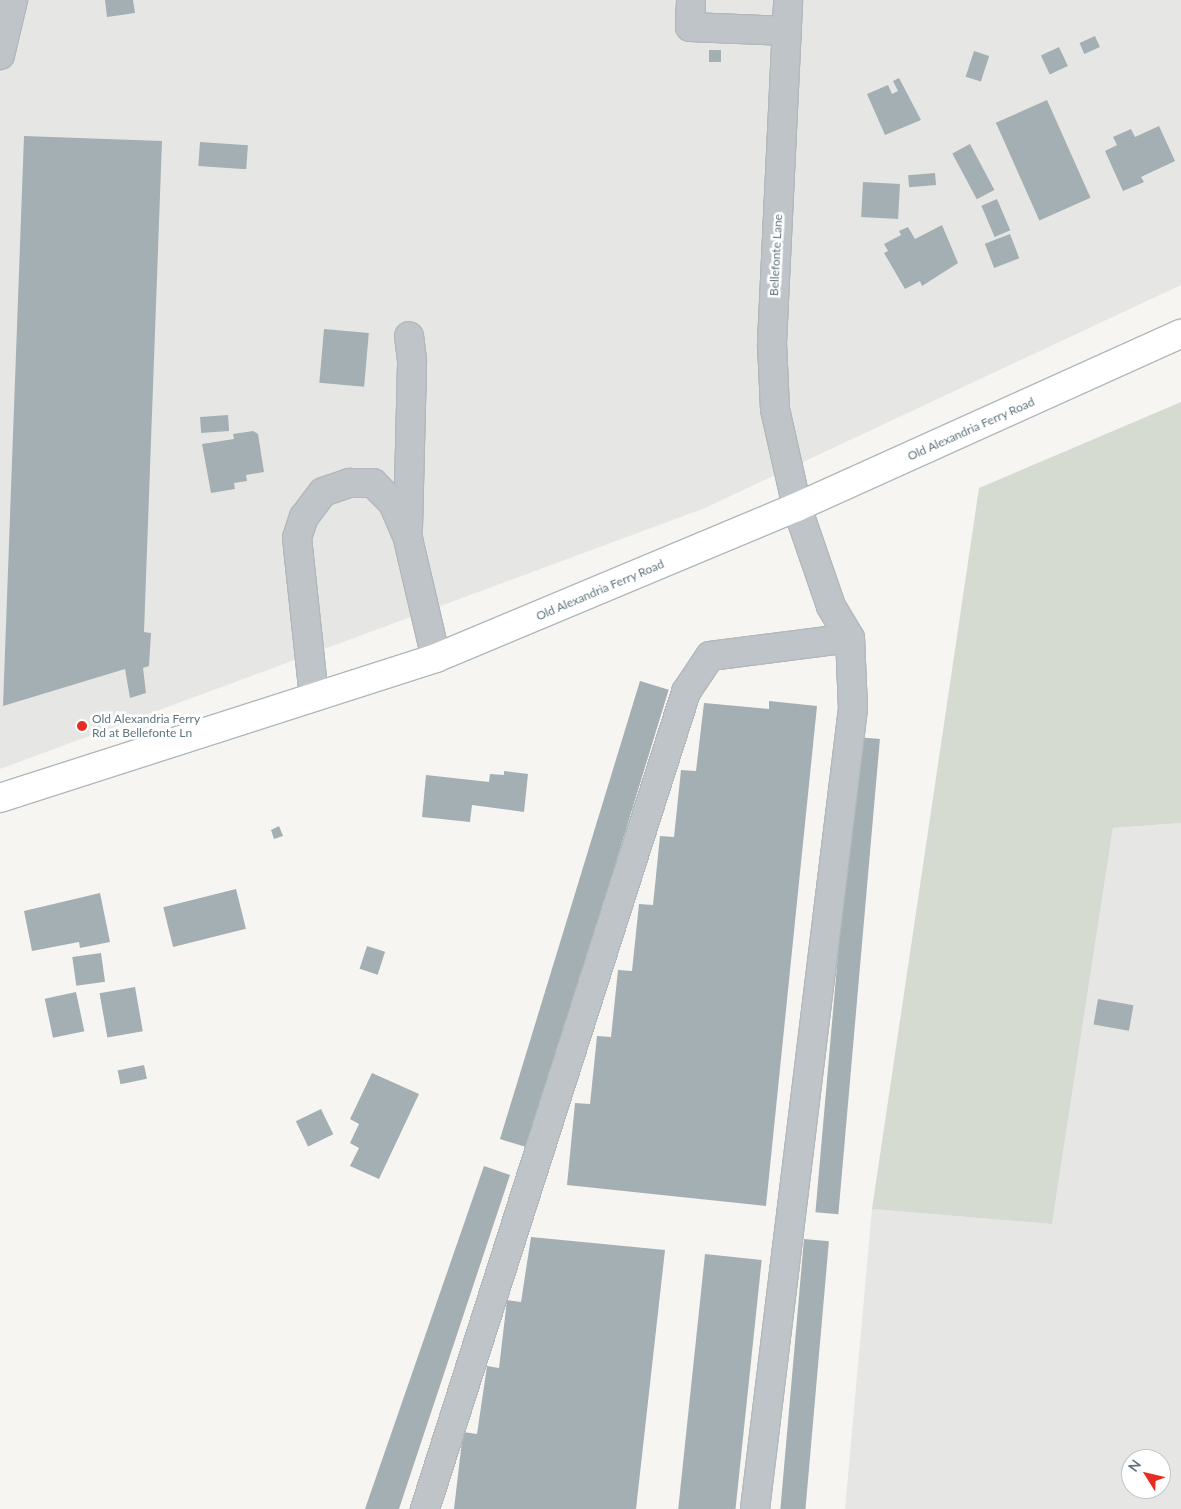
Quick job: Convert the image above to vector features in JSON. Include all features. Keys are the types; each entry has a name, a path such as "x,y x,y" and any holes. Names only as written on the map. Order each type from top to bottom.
{"main road":[{"name":"Old Alexandria Ferry Road","path":"0,798 436,658 797,507 1181,334"}],"street":[{"path":"0,55 13,0"},
{"path":"691,0 690,27 787,31"},
{"name":"Bellefonte Lane","path":"788,0 772,380 780,441 797,507 830,606 850,638"},
{"path":"408,539 412,360 409,336"},
{"path":"314,697 297,538 304,517 323,492 349,483 373,483 393,503 408,539 436,658"},
{"path":"425,1509 686,692 710,656 850,638 853,710 755,1509"}],"shaded area":[{"path":"0,0 1181,0 1181,285 705,508 0,769"},
{"path":"1181,402 1181,823 1113,828 1052,1224 872,1209 979,488"},
{"path":"1181,823 1181,1509 845,1509 872,1209 1052,1224 1113,828"}],"building":[{"path":"105,0 133,0 135,13 107,17"},
{"path":"1095,36 1100,47 1084,54 1079,43"},
{"path":"1059,47 1068,66 1050,74 1041,55"},
{"path":"709,50 721,50 721,62 709,62"},
{"path":"974,51 989,56 981,82 966,77"},
{"path":"899,78 921,120 885,135 867,94 888,85 892,94 898,91 893,81"},
{"path":"1047,100 1091,198 1039,221 996,123"},
{"path":"1159,126 1175,161 1141,177 1144,182 1123,191 1105,151 1117,145 1113,137 1131,129 1135,137"},
{"path":"24,136 162,141 144,632 151,633 149,666 143,668 146,693 130,698 125,669 3,706"},
{"path":"200,142 248,145 246,169 198,166"},
{"path":"970,144 994,190 977,199 952,153"},
{"path":"935,173 936,185 909,187 908,175"},
{"path":"863,182 900,184 898,219 861,217"},
{"path":"997,199 1010,230 995,237 981,206"},
{"path":"942,225 958,263 922,286 920,281 905,289 884,253 888,251 884,244 901,235 899,231 908,227 915,239"},
{"path":"1010,234 1019,258 994,268 985,244"},
{"path":"324,329 369,333 364,387 319,383"},
{"path":"228,415 229,431 201,433 200,417"},
{"path":"253,431 258,434 264,472 246,475 247,481 234,483 235,489 211,493 202,444 234,439 233,434"},
{"path":"640,681 669,690 529,1148 500,1139"},
{"path":"769,701 817,706 766,1206 567,1185 575,1103 590,1104 597,1036 611,1037 618,970 632,971 639,904 653,905 660,836 674,837 681,770 696,771 704,703 769,709"},
{"path":"857,737 880,739 838,1214 815,1212"},
{"path":"504,771 528,774 524,812 472,805 470,822 422,817 426,775 489,782 490,774 504,775"},
{"path":"279,826 283,836 274,839 271,830"},
{"path":"236,889 246,929 173,947 163,907"},
{"path":"100,893 110,942 80,948 79,942 32,951 24,911"},
{"path":"367,946 385,952 378,975 360,969"},
{"path":"101,953 105,982 76,986 72,957"},
{"path":"135,987 143,1031 107,1038 100,993"},
{"path":"76,992 84,1031 53,1038 45,999"},
{"path":"1098,999 1133,1005 1129,1031 1093,1025"},
{"path":"144,1065 147,1079 121,1084 118,1071"},
{"path":"372,1073 419,1094 379,1179 350,1166 359,1148 350,1143 359,1124 350,1119"},
{"path":"321,1109 333,1134 308,1146 296,1121"},
{"path":"484,1166 510,1175 399,1509 365,1509"},
{"path":"531,1237 665,1250 636,1509 454,1509 463,1432 477,1434 487,1366 499,1368 507,1300 521,1302"},
{"path":"804,1239 829,1241 805,1509 780,1509"},
{"path":"705,1254 762,1260 736,1509 678,1509"}],"place":[{"name":"Old Alexandria Ferry Rd at Bellefonte Ln","path":"82,726"}]}
